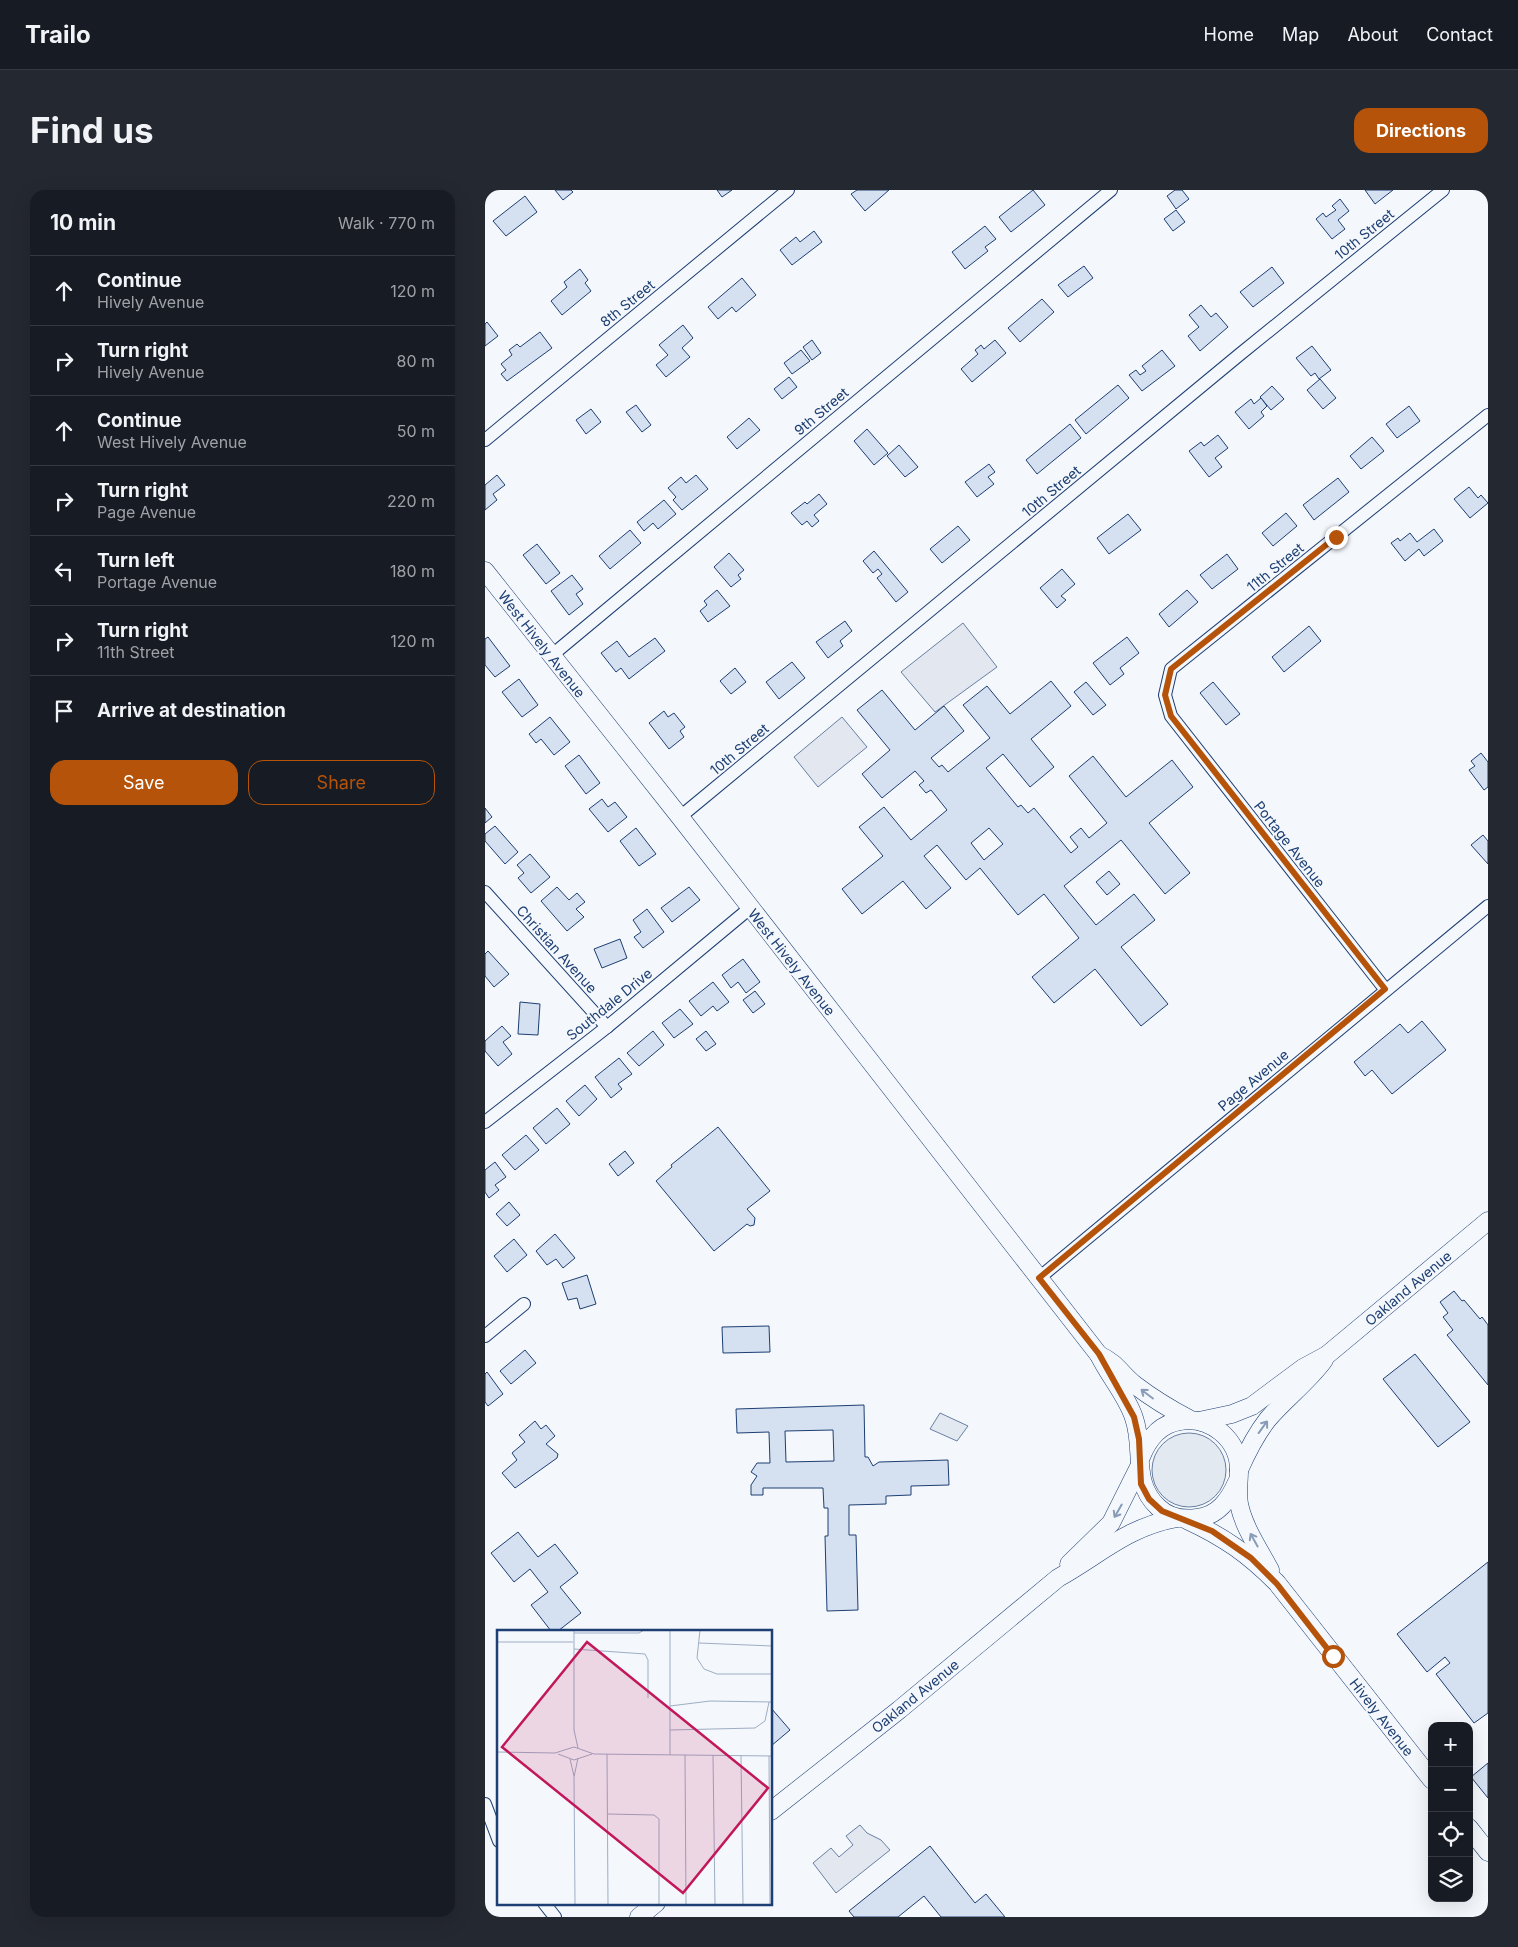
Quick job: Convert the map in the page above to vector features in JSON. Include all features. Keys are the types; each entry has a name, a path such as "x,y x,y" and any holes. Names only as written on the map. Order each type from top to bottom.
{"street":[{"name":"8th Street","path":"485,440 788,190"},
{"name":"9th Street","path":"551,656 1111,190"},
{"name":"10th Street","path":"680,817 1216,374 1443,190"},
{"name":"11th Street","path":"1171,716 1165,695 1171,669 1488,415"},
{"name":"West Hively Avenue","path":"485,571 680,817 1099,1354"},
{"name":"Portage Avenue","path":"1171,716 1385,989"},
{"name":"Christian Avenue","path":"485,892 607,1027"},
{"name":"Page Avenue","path":"1039,1278 1385,989 1488,906"},
{"name":"Southdale Drive","path":"485,1122 607,1027 750,908"},
{"name":"Oakland Avenue","path":"1194,1420 1232,1414 1252,1406 1303,1368 1327,1355 1488,1222"},
{"path":"485,1336 524,1304"},
{"name":"Hively Avenue","path":"1099,1354 1115,1362 1133,1383 1153,1398 1194,1420 1215,1427 1228,1438 1236,1453 1239,1504 1245,1524 1277,1584"},
{"name":"Hively Avenue","path":"1099,1354 1134,1417 1141,1484 1149,1499 1162,1511 1230,1542 1251,1558 1277,1584 1428,1775"},
{"name":"Oakland Avenue","path":"1238,1476 1256,1437 1267,1420 1312,1377 1327,1355"},
{"path":"1140,1462 1147,1442 1158,1430 1172,1422 1194,1420"},
{"name":"Oakland Avenue","path":"1058,1578 1073,1558 1111,1523 1140,1462"},
{"path":"1182,1519 1203,1517 1218,1510 1230,1498 1238,1476"},
{"name":"Oakland Avenue","path":"773,1809 899,1710 1058,1578 1080,1566 1122,1536 1142,1526 1182,1519"},
{"path":"485,1804 497,1835"},
{"path":"1473,1833 1488,1852"},
{"path":"545,1904 555,1917"},
{"path":"639,1917 655,1904"}],"shaded area":[{"path":"963,623 997,667 935,712 901,672"},
{"path":"842,717 867,747 818,787 794,757"},
{"path":"940,1413 968,1426 957,1441 930,1429"},
{"path":"1189,1433 1210,1439 1220,1449 1226,1470 1220,1491 1210,1501 1189,1507 1168,1501 1158,1491 1152,1470 1158,1449 1168,1439"},
{"path":"860,1825 867,1833 881,1840 890,1850 836,1893 813,1863 831,1848 839,1857 853,1845 846,1836"}],"building":[{"path":"555,190 571,190 573,192 563,200"},
{"path":"717,190 732,190 722,197"},
{"path":"857,190 889,190 865,211 851,194"},
{"path":"1033,190 1045,205 1011,232 999,217"},
{"path":"1175,190 1182,190 1189,199 1176,209 1167,196"},
{"path":"1365,190 1393,190 1375,204"},
{"path":"525,196 537,212 506,236 493,221"},
{"path":"1340,199 1349,211 1338,220 1345,229 1332,239 1316,219 1323,213 1326,217 1336,210 1332,206"},
{"path":"1176,210 1185,222 1173,231 1164,219"},
{"path":"985,226 996,239 985,247 988,251 965,269 952,252"},
{"path":"814,231 822,242 792,265 780,250 796,237 800,242"},
{"path":"1084,266 1093,278 1068,297 1058,285"},
{"path":"1272,267 1284,283 1253,307 1240,292"},
{"path":"580,269 588,280 585,283 591,291 562,315 551,301 567,287 564,282"},
{"path":"742,278 756,295 736,312 732,307 718,319 708,307"},
{"path":"1042,299 1054,312 1020,342 1008,328"},
{"path":"1201,305 1211,317 1216,313 1228,327 1200,351 1188,336 1199,327 1189,315"},
{"path":"487,322 498,336 485,346 485,324"},
{"path":"683,325 693,338 682,348 690,357 666,377 656,365 668,355 659,345"},
{"path":"540,332 552,348 507,381 501,374 506,370 501,364 512,355 509,350 517,344 520,347"},
{"path":"812,340 821,353 812,360 803,347"},
{"path":"995,340 1006,353 972,382 961,369 978,354 975,350 981,345 984,349"},
{"path":"1312,346 1331,370 1319,379 1315,373 1311,376 1296,358"},
{"path":"801,350 810,361 792,374 784,363"},
{"path":"1162,350 1175,366 1142,391 1129,375 1136,370 1140,375 1146,371 1142,366"},
{"path":"789,377 797,387 782,399 774,389"},
{"path":"1320,379 1336,398 1323,409 1307,390"},
{"path":"1118,385 1129,398 1086,434 1075,420"},
{"path":"1272,386 1284,399 1271,410 1260,397"},
{"path":"1261,398 1267,406 1261,412 1264,416 1249,429 1235,412 1251,399 1254,404"},
{"path":"636,405 651,425 642,432 626,412"},
{"path":"1409,406 1420,421 1397,438 1386,424"},
{"path":"591,409 601,422 586,434 576,420"},
{"path":"749,418 760,430 737,449 727,437"},
{"path":"1070,424 1081,438 1037,474 1026,460"},
{"path":"867,429 888,453 874,465 854,441"},
{"path":"1218,435 1228,448 1215,458 1222,467 1209,477 1189,451 1201,442 1204,446"},
{"path":"1372,437 1384,451 1361,469 1350,456"},
{"path":"899,445 918,467 905,477 887,456"},
{"path":"989,464 995,472 988,477 994,484 977,497 965,482"},
{"path":"497,475 505,485 493,494 497,500 485,510 485,485"},
{"path":"696,475 708,489 682,510 673,500 676,497 668,488 681,477 686,483"},
{"path":"1338,478 1349,492 1314,520 1303,505"},
{"path":"1469,487 1478,498 1481,495 1488,503 1470,518 1454,499"},
{"path":"819,494 827,504 814,515 819,521 812,527 807,521 802,525 791,513 805,502 807,504"},
{"path":"664,500 676,514 658,529 653,523 644,531 637,522"},
{"path":"1286,513 1297,526 1273,546 1262,533"},
{"path":"1128,514 1141,530 1109,554 1097,538"},
{"path":"958,526 970,540 942,563 930,549"},
{"path":"1434,529 1443,541 1424,556 1419,549 1405,561 1391,543 1398,538 1400,541 1410,533 1417,542"},
{"path":"630,530 641,543 610,569 599,556"},
{"path":"537,544 560,573 546,584 523,555"},
{"path":"874,551 908,592 896,602 877,578 882,574 878,569 873,573 863,561"},
{"path":"729,553 744,570 738,575 741,579 731,587 714,567"},
{"path":"1227,554 1238,569 1212,589 1200,575"},
{"path":"1062,569 1075,584 1061,596 1066,600 1057,608 1040,588"},
{"path":"572,575 583,589 576,594 583,604 569,615 551,591"},
{"path":"717,590 730,606 708,622 700,611 707,605 704,601"},
{"path":"1187,590 1198,602 1169,627 1159,614"},
{"path":"845,621 852,631 840,641 843,646 828,658 816,642"},
{"path":"1309,626 1321,641 1284,672 1272,657"},
{"path":"488,637 510,666 495,677 485,665 485,639"},
{"path":"1127,637 1139,653 1120,668 1124,674 1110,685 1093,663"},
{"path":"655,638 665,651 629,679 621,668 616,672 601,653 617,641 629,657"},
{"path":"792,662 805,678 779,699 766,682"},
{"path":"735,668 746,682 731,694 720,681"},
{"path":"519,679 538,705 522,717 502,692"},
{"path":"1051,681 1071,706 1031,739 1054,767 1030,787 1003,754 986,768 1018,807 1021,805 1028,813 1034,808 1071,853 1078,847 1070,837 1081,828 1089,838 1107,823 1069,776 1093,756 1126,797 1172,760 1193,787 1149,823 1190,873 1165,894 1121,840 1064,886 1096,925 1134,894 1155,920 1121,947 1168,1004 1141,1026 1095,969 1054,1003 1032,977 1079,938 1044,894 1018,915 980,868 966,880 937,845 924,856 951,888 926,909 903,881 862,914 842,889 883,856 859,827 884,807 911,840 947,810 931,790 926,793 919,785 924,781 915,771 882,798 862,774 890,750 857,710 882,690 915,730 944,706 964,731 931,758 939,767 942,765 948,772 990,738 963,705 987,686 1010,714","holes":["989,828 1003,844 984,860 971,843"]},
{"path":"1086,682 1106,705 1093,715 1074,692"},
{"path":"1213,682 1240,714 1226,725 1200,693"},
{"path":"664,711 668,717 674,713 685,727 680,731 684,737 669,749 649,723"},
{"path":"550,717 570,742 554,755 541,739 536,743 529,734"},
{"path":"1481,753 1488,762 1488,787 1484,790 1469,770 1475,766 1471,761"},
{"path":"579,755 600,783 586,794 565,766"},
{"path":"602,799 608,807 615,802 627,817 608,832 589,809"},
{"path":"485,808 492,817 485,823"},
{"path":"495,826 518,852 505,864 485,841 485,834"},
{"path":"636,828 656,854 639,866 620,841"},
{"path":"1483,835 1488,841 1488,864 1471,845"},
{"path":"530,854 550,877 531,893 518,878 524,873 517,865"},
{"path":"1109,871 1120,884 1107,895 1096,882"},
{"path":"557,887 569,900 577,893 585,902 576,909 584,917 567,931 541,901"},
{"path":"689,887 700,900 672,922 661,908"},
{"path":"647,909 664,932 643,948 634,937 641,932 633,920"},
{"path":"620,939 627,958 602,968 594,949"},
{"path":"488,951 509,974 494,987 485,976 485,954"},
{"path":"743,959 760,982 746,993 738,982 731,988 722,975"},
{"path":"713,982 729,1002 717,1011 713,1006 701,1016 689,1001"},
{"path":"755,991 765,1004 753,1013 743,1000"},
{"path":"520,1002 540,1004 538,1035 518,1034"},
{"path":"680,1009 693,1024 674,1038 662,1023"},
{"path":"1422,1021 1446,1050 1392,1094 1372,1070 1365,1076 1354,1062 1400,1024 1408,1033"},
{"path":"502,1026 511,1036 503,1042 512,1054 498,1066 485,1051 485,1041"},
{"path":"653,1031 664,1045 639,1066 627,1053"},
{"path":"706,1031 716,1044 706,1051 696,1039"},
{"path":"619,1058 632,1074 618,1084 622,1089 611,1098 595,1077"},
{"path":"585,1085 597,1099 579,1116 566,1101"},
{"path":"557,1108 570,1124 546,1144 533,1128"},
{"path":"718,1127 770,1191 747,1209 755,1218 754,1225 750,1226 747,1224 714,1251 656,1181 672,1167 671,1165"},
{"path":"526,1135 539,1150 515,1170 502,1155"},
{"path":"625,1151 634,1163 618,1176 609,1164"},
{"path":"495,1162 506,1177 495,1185 499,1190 489,1198 485,1192 485,1170"},
{"path":"509,1202 520,1215 507,1226 496,1214"},
{"path":"555,1234 575,1258 563,1268 556,1259 547,1265 536,1251"},
{"path":"514,1239 527,1255 507,1272 494,1256"},
{"path":"587,1275 596,1304 580,1309 577,1298 568,1300 562,1283"},
{"path":"1454,1291 1488,1325 1488,1385 1447,1335 1453,1330 1443,1317 1448,1313 1440,1302"},
{"path":"769,1326 770,1352 723,1353 722,1327"},
{"path":"525,1350 536,1363 511,1384 500,1371"},
{"path":"1415,1354 1470,1422 1438,1447 1383,1379"},
{"path":"487,1372 503,1394 488,1406 485,1402 485,1374"},
{"path":"864,1405 865,1457 868,1457 873,1466 879,1462 948,1460 949,1485 911,1486 911,1495 886,1496 886,1504 849,1505 849,1535 856,1535 858,1610 827,1611 825,1536 828,1536 828,1508 824,1508 823,1488 763,1488 763,1495 751,1495 751,1485 757,1476 751,1472 757,1463 770,1463 769,1432 737,1433 736,1409","holes":["833,1430 834,1461 786,1462 785,1431"]},
{"path":"535,1421 541,1429 546,1425 555,1436 546,1444 558,1454 557,1458 515,1488 502,1473 517,1460 512,1453 525,1442 519,1435"},
{"path":"518,1532 538,1557 555,1544 578,1573 560,1587 581,1613 559,1630 550,1630 531,1605 548,1592 530,1569 514,1582 491,1553"},
{"path":"1488,1562 1488,1713 1474,1723 1436,1674 1450,1663 1445,1657 1427,1672 1397,1634"},
{"path":"773,1710 790,1730 773,1744"},
{"path":"1488,1763 1488,1798 1473,1779 1473,1775"},
{"path":"930,1846 975,1903 986,1894 1005,1917 941,1917 924,1896 898,1917 854,1917 849,1911"}],"route":[{"path":"1333,1656 1277,1584 1251,1558 1212,1531 1162,1511 1149,1499 1141,1484 1139,1439 1134,1417 1107,1372 1099,1354 1039,1278 1385,989 1171,716 1165,695 1171,669 1336,537"}]}
